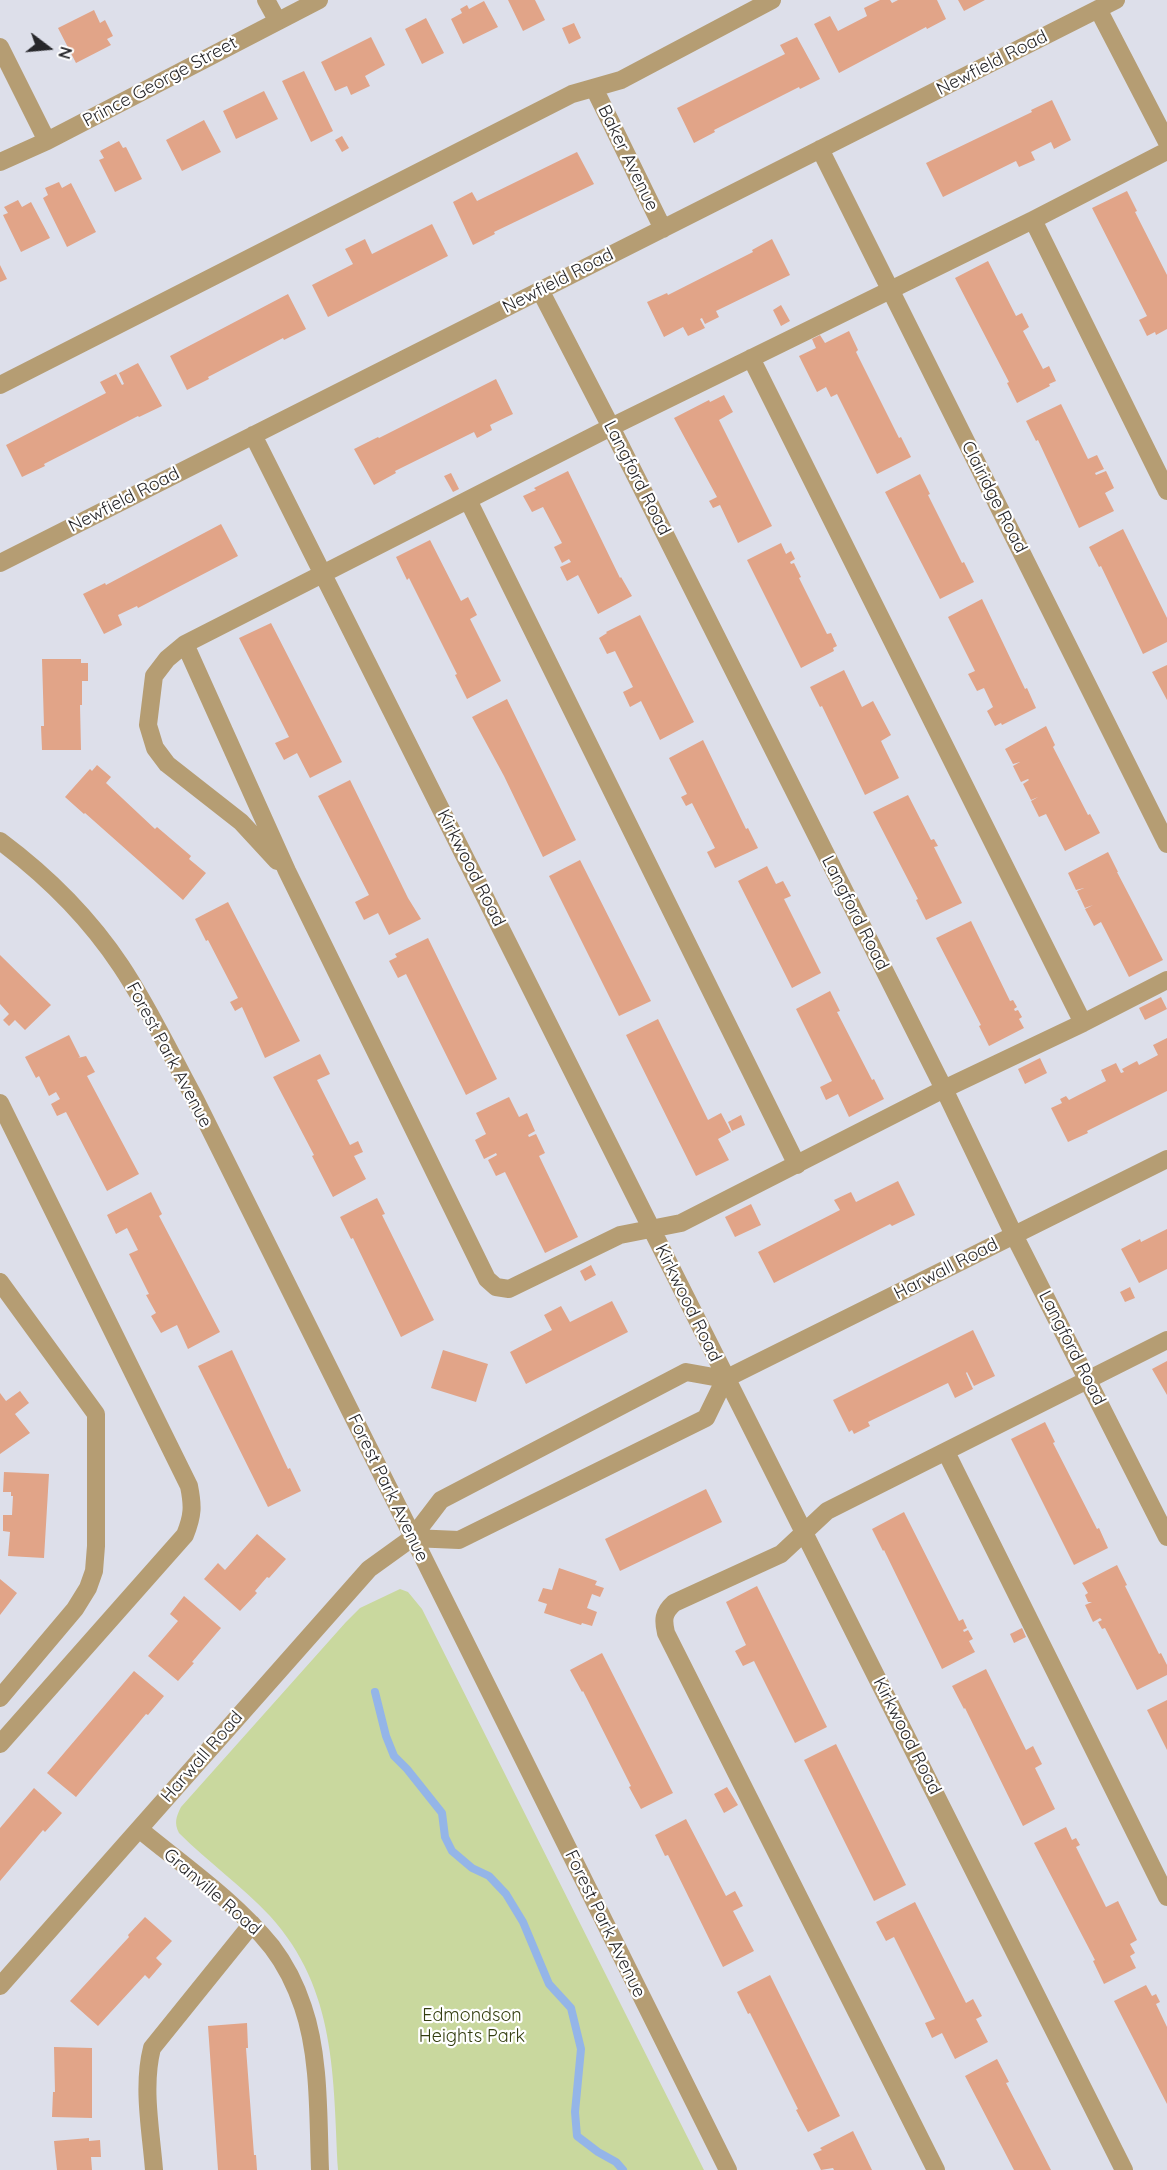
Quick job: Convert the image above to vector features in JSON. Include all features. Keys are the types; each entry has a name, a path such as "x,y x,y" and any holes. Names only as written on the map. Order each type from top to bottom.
{"street":[{"path":"267,0 277,20"},
{"name":"Prince George Street","path":"0,162 46,141 319,0"},
{"path":"0,384 572,94 621,80 772,0"},
{"name":"Newfield Road","path":"0,563 1116,0"},
{"path":"1098,9 1167,142"},
{"path":"0,47 46,141"},
{"name":"Baker Avenue","path":"594,88 663,228"},
{"name":"Clairidge Road","path":"820,149 1167,844"},
{"path":"287,871 241,822 167,764 156,748 148,725 154,676 167,659 185,644 611,427 1033,219 1167,150"},
{"path":"1033,219 1167,490"},
{"name":"Langford Road","path":"540,290 944,1089 1014,1234 1167,1537"},
{"path":"751,358 1083,1023"},
{"name":"Kirkwood Road","path":"253,435 1124,2170"},
{"path":"468,500 797,1165"},
{"path":"185,644 287,871 487,1279 496,1287 509,1289 620,1235 681,1223 944,1089 1167,980"},
{"name":"Forest Park Avenue","path":"0,841 28,863 83,916 122,967 138,994 195,1099 728,2170"},
{"path":"0,1103 189,1486 192,1501 192,1517 185,1535 0,1744"},
{"name":"Harwall Road","path":"0,1986 369,1569 412,1538 441,1500 686,1372 725,1379 1167,1159"},
{"path":"0,1282 96,1414 94,1571 88,1588 75,1609 0,1698"},
{"path":"936,2170 666,1633 663,1620 667,1610 674,1603 781,1554 827,1511 1167,1340"},
{"path":"412,1538 459,1540 706,1418 725,1379"},
{"path":"946,1452 1167,1897"},
{"name":"Granville Road","path":"139,1829 252,1924 273,1948 290,1976 304,2008 311,2044 316,2079 320,2170"},
{"path":"154,2170 148,2080 148,2062 152,2048 252,1924"}],"green space":[{"name":"Edmondson Heights Park","path":"400,1589 408,1592 422,1609 704,2170 338,2170 332,2068 320,2004 308,1974 292,1944 270,1916 179,1833 176,1820 181,1807 346,1622 360,1608"}],"building":[{"path":"508,0 535,0 545,20 523,31"},
{"path":"880,0 890,0 892,3 898,0 937,0 946,19 927,29 926,27 839,73 814,24 830,16 838,31 867,16 864,8"},
{"path":"958,0 985,0 964,11"},
{"path":"484,1 498,27 463,44 451,19 462,13 460,9 467,5 469,9"},
{"path":"94,10 100,23 105,20 113,36 107,39 111,45 76,63 58,28"},
{"path":"426,18 444,53 422,64 405,29"},
{"path":"574,23 581,38 569,44 562,28"},
{"path":"371,37 385,65 365,76 370,86 351,95 347,86 335,91 321,62"},
{"path":"797,37 820,79 800,89 799,87 714,130 715,132 694,143 677,108 785,54 780,45"},
{"path":"304,71 333,131 311,142 282,81"},
{"path":"264,91 278,119 236,139 223,111"},
{"path":"1052,100 1071,140 1054,149 1051,142 1031,152 1035,160 1019,167 1016,161 943,197 926,163"},
{"path":"204,120 221,152 182,171 166,140"},
{"path":"342,136 349,148 342,152 335,140"},
{"path":"119,141 123,148 126,147 142,179 115,192 99,160 104,158 100,151"},
{"path":"577,152 594,184 494,232 495,234 473,245 453,202 472,192 477,201"},
{"path":"59,182 62,188 71,183 96,232 67,247 43,198 48,195 45,188"},
{"path":"1127,191 1137,211 1135,212 1167,275 1167,329 1156,335 1155,332 1147,336 1139,320 1147,316 1092,208"},
{"path":"18,200 22,207 31,202 50,238 21,252 3,215 8,213 4,207"},
{"path":"432,224 448,256 328,317 312,285 353,264 345,249 365,239 372,254"},
{"path":"772,239 790,275 716,311 719,317 705,324 702,318 700,319 705,328 688,336 683,327 664,337 647,302 667,293 668,295 753,252 752,250"},
{"path":"988,261 1016,316 1022,313 1029,327 1023,331 1043,369 1049,366 1056,381 1017,403 1007,383 1009,382 955,278"},
{"path":"0,265 7,279 0,282"},
{"path":"288,294 306,329 284,340 283,338 187,390 170,356"},
{"path":"781,305 790,321 781,326 773,310"},
{"path":"849,331 858,350 856,352 899,438 901,437 911,457 877,474 837,394 831,397 826,387 817,392 799,356 816,348 812,339 820,335 825,343"},
{"path":"138,363 162,406 138,416 22,477 6,445 106,393 100,382 116,374 122,385 124,384 119,373"},
{"path":"496,379 513,414 490,425 492,430 477,438 474,432 395,471 396,473 374,485 354,449"},
{"path":"724,395 733,412 719,420 772,526 738,543 720,505 713,508 709,501 717,497 674,418"},
{"path":"1061,404 1088,459 1097,455 1104,469 1095,473 1096,475 1106,471 1114,488 1105,493 1114,511 1079,528 1038,440 1036,441 1026,421"},
{"path":"568,471 620,578 632,596 598,614 578,575 567,581 560,567 571,562 569,559 562,563 554,547 562,543 543,507 532,512 523,496"},
{"path":"451,473 459,489 453,492 444,476"},
{"path":"920,474 962,563 964,562 974,582 940,599 885,492"},
{"path":"221,524 238,556 138,608 137,606 118,615 122,625 104,634 83,594 105,583 106,585"},
{"path":"1123,529 1167,618 1167,642 1143,654 1101,566 1099,567 1089,547"},
{"path":"430,540 461,601 468,597 477,615 470,619 501,681 467,699 409,578 407,580 396,557"},
{"path":"781,543 786,554 791,551 795,559 790,562 794,563 827,634 831,633 837,646 833,648 834,651 801,668 747,560"},
{"path":"982,599 1036,708 1002,725 1001,723 995,726 987,711 993,707 984,688 977,691 968,674 975,671 948,617"},
{"path":"640,615 694,722 660,740 641,701 630,707 623,692 633,687 615,651 607,654 599,638 606,632"},
{"path":"271,623 342,762 310,778 297,753 284,760 275,743 289,737 239,638"},
{"path":"42,659 81,659 81,663 88,663 88,681 82,681 82,705 80,705 81,750 42,750 41,726 44,726"},
{"path":"1167,665 1167,700 1152,672"},
{"path":"844,670 862,707 873,701 891,735 881,741 899,778 865,795 822,706 820,707 810,687"},
{"path":"507,699 576,840 543,857 504,776 472,717"},
{"path":"1046,726 1055,745 1053,747 1088,815 1090,814 1100,833 1065,851 1046,814 1039,817 1031,801 1038,797 1031,800 1023,784 1029,780 1021,782 1013,766 1020,762 1013,764 1005,749"},
{"path":"703,740 746,829 748,828 758,848 715,868 707,852 715,848 692,803 686,806 681,797 687,794 669,758"},
{"path":"97,765 111,777 106,783 155,829 157,827 191,856 189,859 206,873 183,900 65,797 90,769 92,771"},
{"path":"350,780 408,898 421,919 389,935 378,913 364,920 355,902 369,895 318,796"},
{"path":"908,795 931,840 934,839 938,846 934,847 962,903 926,920 916,900 918,899 873,812"},
{"path":"1108,852 1163,960 1129,977 1101,922 1094,926 1085,909 1093,905 1085,908 1077,891 1084,888 1076,890 1068,873"},
{"path":"580,860 651,1001 619,1016 549,876"},
{"path":"767,866 776,884 783,881 791,896 784,899 821,973 792,988 738,881"},
{"path":"228,902 300,1041 265,1058 242,1007 235,1011 230,1002 238,998 195,919"},
{"path":"971,921 1010,1001 1013,1000 1017,1007 1015,1011 1018,1010 1022,1017 1019,1019 1024,1028 989,1046 979,1026 981,1025 936,938"},
{"path":"428,938 497,1079 466,1095 406,974 398,978 389,961 397,957 395,954"},
{"path":"0,955 51,1005 25,1030 15,1020 9,1026 3,1020 9,1014 0,1004"},
{"path":"830,991 840,1011 837,1012 884,1099 849,1117 838,1094 826,1100 820,1087 832,1081 796,1009"},
{"path":"1161,997 1167,1009 1145,1020 1139,1008"},
{"path":"658,1019 708,1120 721,1113 731,1132 718,1139 729,1160 696,1176 626,1035"},
{"path":"69,1035 80,1057 78,1058 86,1056 95,1072 87,1076 139,1174 107,1191 66,1112 57,1116 51,1104 60,1099 56,1092 49,1096 39,1076 36,1078 25,1057"},
{"path":"1167,1038 1167,1091 1068,1142 1051,1108 1062,1103 1060,1099 1066,1096 1069,1100 1106,1081 1101,1070 1116,1063 1121,1073 1124,1072 1122,1069 1137,1061 1139,1065 1158,1055 1153,1045"},
{"path":"320,1054 330,1074 317,1080 350,1145 358,1141 363,1152 354,1156 366,1179 333,1197 273,1077"},
{"path":"1040,1058 1047,1073 1025,1084 1018,1069"},
{"path":"509,1097 519,1117 527,1113 535,1131 528,1135 529,1137 536,1134 545,1153 539,1156 578,1237 545,1253 505,1172 496,1176 488,1160 497,1155 496,1153 484,1159 475,1140 486,1134 476,1113"},
{"path":"741,1115 745,1125 732,1131 728,1122"},
{"path":"898,1181 915,1215 892,1226 890,1224 774,1283 758,1252 840,1210 834,1200 851,1192 856,1202"},
{"path":"151,1192 162,1214 159,1216 220,1332 188,1349 177,1325 161,1333 151,1316 156,1313 146,1295 149,1294 129,1254 138,1250 127,1228 116,1234 107,1215"},
{"path":"377,1198 385,1214 382,1215 434,1320 401,1337 353,1238 351,1239 340,1217"},
{"path":"751,1204 761,1225 735,1237 725,1217"},
{"path":"1167,1229 1167,1269 1139,1283 1121,1249"},
{"path":"591,1265 596,1275 585,1281 580,1271"},
{"path":"1130,1287 1135,1298 1125,1302 1120,1292"},
{"path":"612,1301 628,1332 526,1384 510,1352 552,1330 544,1315 561,1306 570,1322"},
{"path":"973,1330 995,1376 974,1386 967,1372 973,1389 955,1398 948,1383 868,1422 870,1426 854,1434 852,1430 849,1432 833,1400"},
{"path":"232,1350 288,1469 290,1468 301,1491 268,1507 198,1366"},
{"path":"443,1350 488,1364 476,1402 431,1388"},
{"path":"1167,1361 1167,1395 1152,1369"},
{"path":"20,1391 29,1403 15,1414 30,1433 0,1454 0,1393 6,1401"},
{"path":"1045,1422 1055,1442 1053,1443 1108,1548 1074,1565 1011,1439"},
{"path":"4,1472 49,1474 44,1558 8,1556 10,1532 3,1531 3,1515 12,1515 13,1496 11,1492 3,1492"},
{"path":"706,1489 722,1522 620,1571 605,1539"},
{"path":"904,1512 959,1621 963,1619 967,1628 963,1630 964,1632 968,1630 973,1639 969,1641 975,1652 942,1669 872,1529"},
{"path":"257,1534 286,1559 269,1578 267,1577 255,1591 257,1593 240,1611 204,1579 218,1563 225,1570"},
{"path":"1117,1565 1159,1654 1161,1653 1167,1665 1167,1675 1137,1690 1105,1628 1102,1629 1098,1622 1102,1620 1100,1618 1093,1622 1085,1605 1092,1602 1088,1602 1085,1595 1088,1593 1082,1583"},
{"path":"559,1568 597,1581 595,1585 604,1588 600,1597 592,1594 587,1608 597,1612 592,1626 582,1623 581,1625 544,1613 547,1604 538,1601 543,1588 552,1590"},
{"path":"0,1579 17,1593 0,1615"},
{"path":"757,1586 827,1727 795,1743 754,1661 743,1666 735,1651 746,1645 726,1602"},
{"path":"184,1596 221,1628 178,1681 148,1656 178,1621 170,1614"},
{"path":"1022,1628 1026,1637 1014,1643 1010,1634"},
{"path":"602,1653 673,1793 641,1809 583,1691 570,1670"},
{"path":"986,1669 1026,1750 1033,1746 1042,1764 1035,1768 1055,1809 1023,1826 952,1686"},
{"path":"134,1671 164,1696 76,1797 47,1773"},
{"path":"1167,1700 1167,1750 1147,1710"},
{"path":"836,1744 906,1885 874,1901 804,1760"},
{"path":"727,1787 738,1805 724,1813 714,1794"},
{"path":"34,1788 62,1813 45,1832 43,1830 0,1881 0,1828"},
{"path":"686,1819 726,1896 735,1891 743,1906 733,1911 754,1951 723,1967 668,1855 665,1856 655,1835"},
{"path":"1066,1827 1072,1840 1076,1838 1080,1845 1076,1847 1106,1907 1118,1901 1137,1940 1130,1944 1135,1953 1130,1956 1136,1968 1104,1984 1093,1961 1095,1960 1034,1843"},
{"path":"915,1902 966,2003 973,1999 982,2016 976,2019 988,2042 955,2059 942,2033 932,2038 925,2023 935,2019 894,1937 886,1941 876,1922"},
{"path":"145,1917 172,1941 156,1958 162,1964 149,1979 145,1975 98,2026 70,2001"},
{"path":"770,1975 840,2116 808,2132 750,2013 748,2014 737,1992"},
{"path":"1146,1985 1152,1996 1156,1994 1160,2002 1156,2004 1167,2027 1167,2104 1114,2001"},
{"path":"247,2023 248,2048 246,2048 257,2170 218,2170 208,2026"},
{"path":"54,2047 92,2048 92,2118 52,2117 53,2092 55,2092"},
{"path":"997,2059 1009,2082 1006,2083 1051,2170 1014,2170 965,2076"},
{"path":"853,2131 872,2170 834,2170 833,2168 821,2170 813,2154"},
{"path":"89,2138 89,2141 100,2140 101,2157 91,2157 92,2170 57,2170 54,2141"}],"waterway":[{"path":"375,1692 386,1736 394,1756 442,1813 445,1837 452,1851 472,1868 489,1876 506,1894 523,1922 549,1984 571,2008 581,2049 575,2112 577,2136 616,2162 623,2170"}]}
